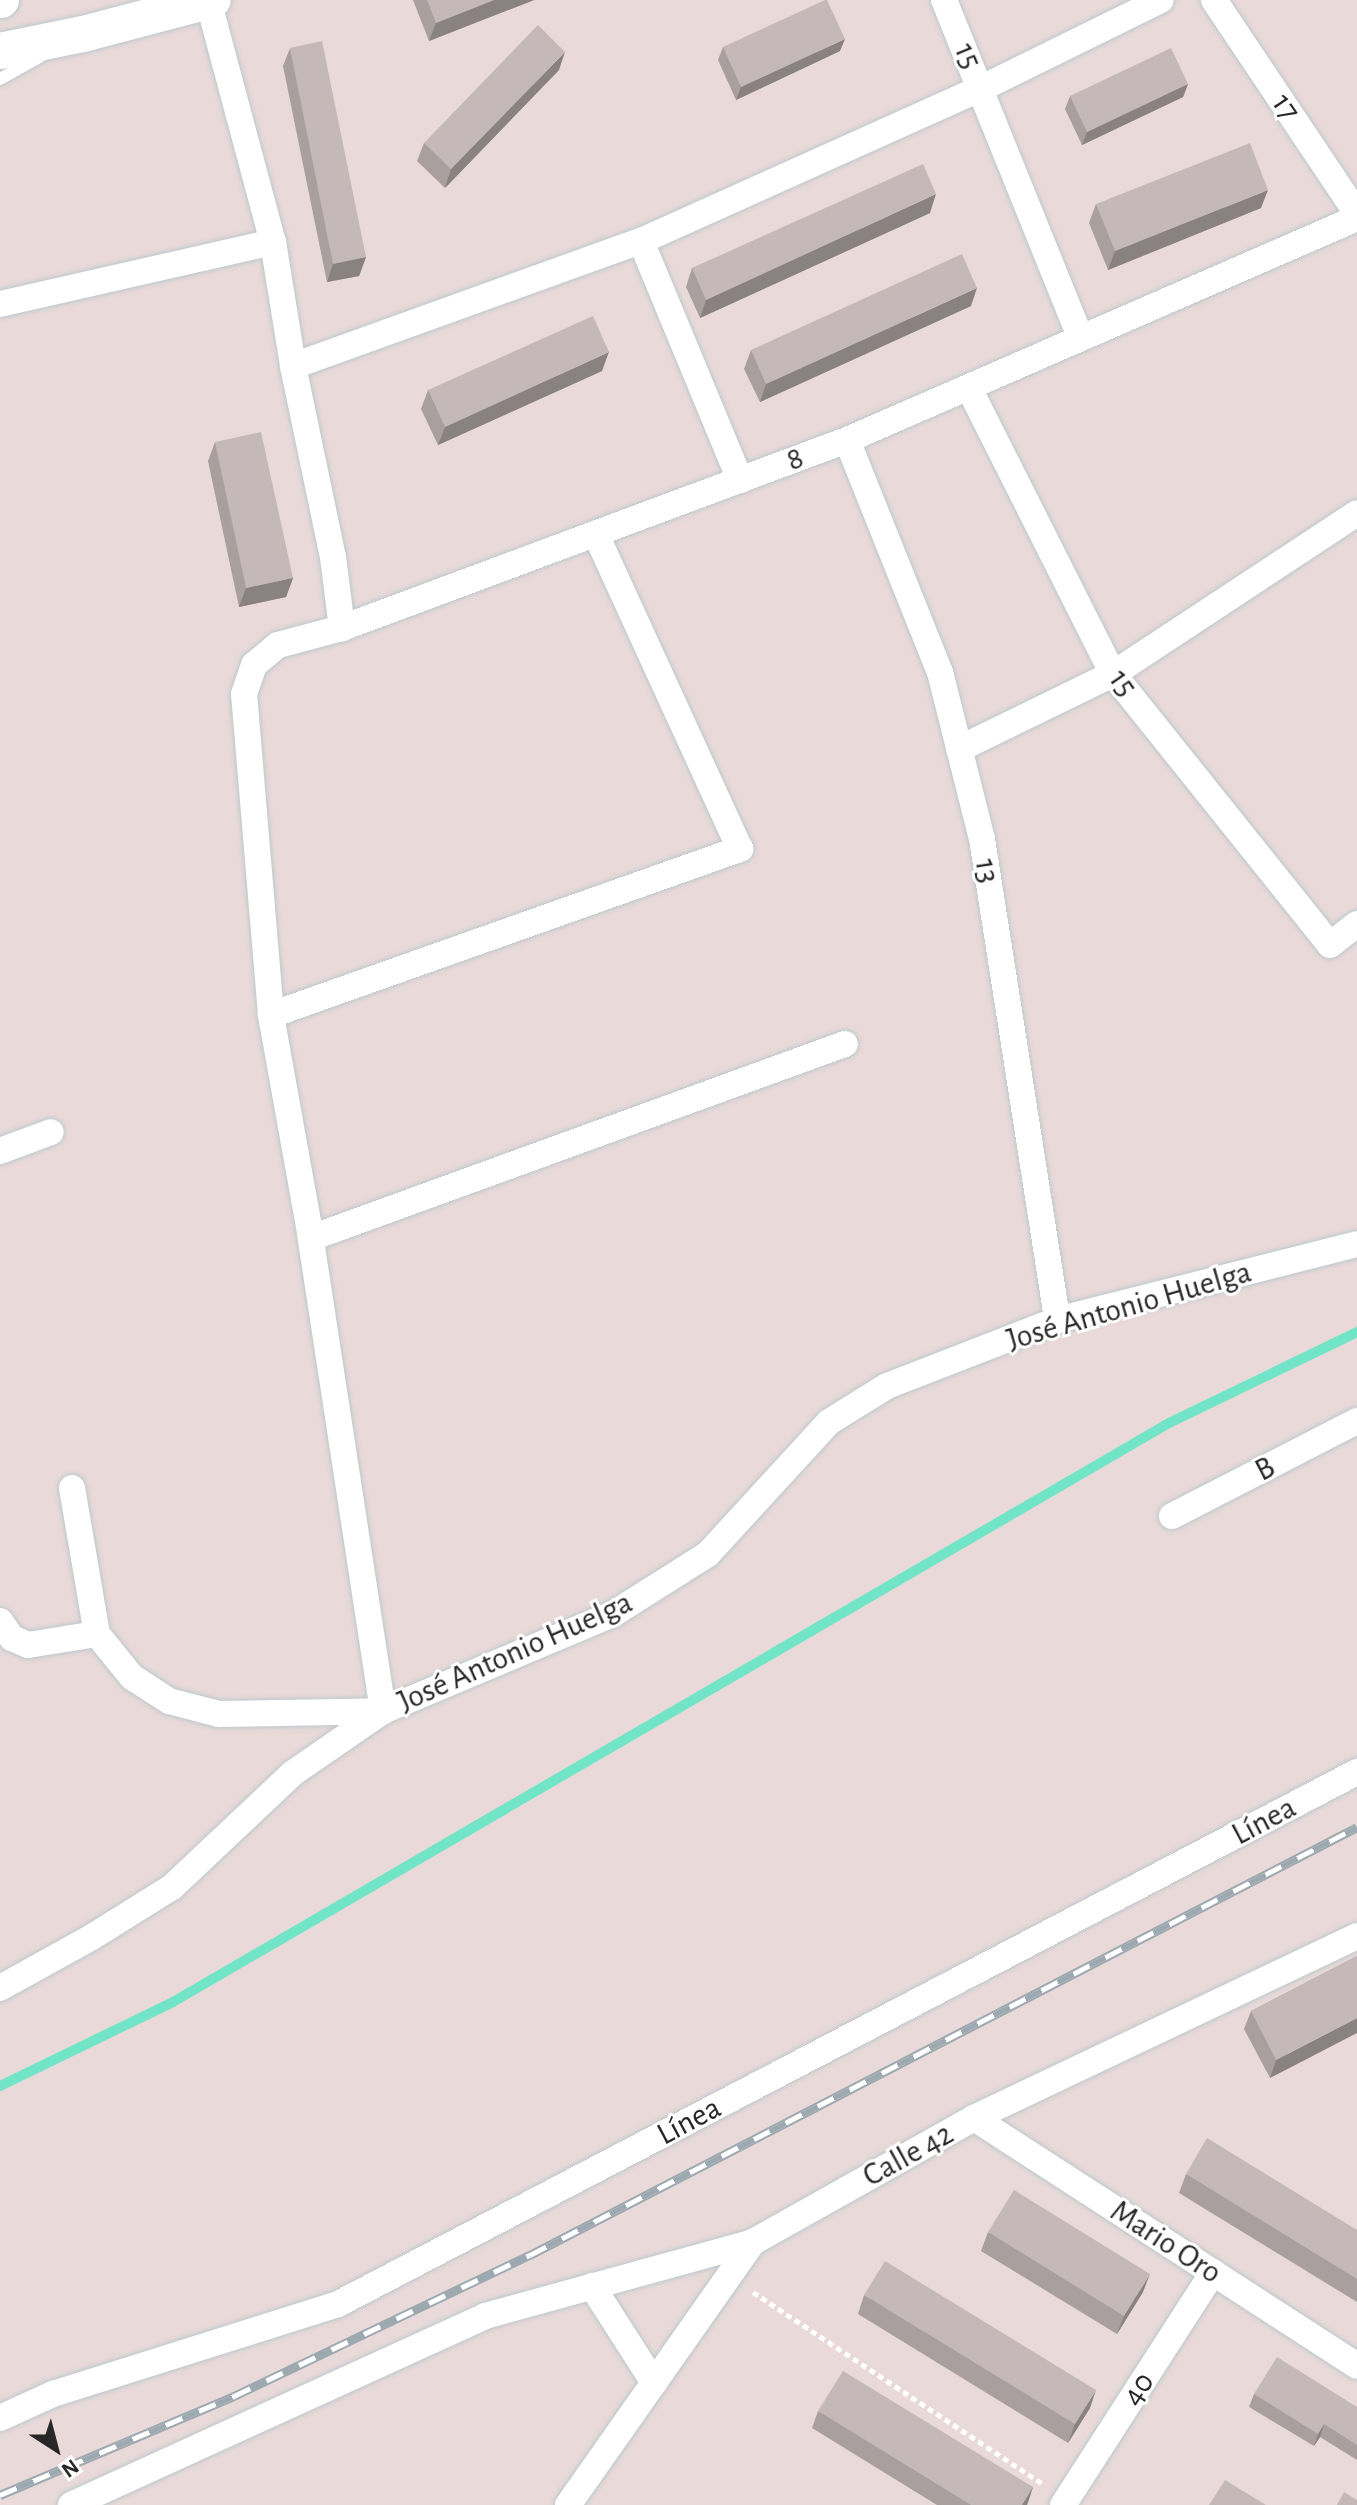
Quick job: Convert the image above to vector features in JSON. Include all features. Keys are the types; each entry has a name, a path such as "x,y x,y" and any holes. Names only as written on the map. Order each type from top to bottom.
{"main road":[{"path":"0,51 83,34 209,1"}],"street":[{"name":"15","path":"944,0 1080,337"},
{"path":"293,366 641,241 982,88 1161,0"},
{"name":"17","path":"1214,0 1357,216"},
{"path":"209,1 273,242 293,366 333,557 342,628"},
{"name":"8","path":"271,1015 244,694 254,665 278,645 342,628 847,440 1357,216"},
{"path":"641,241 740,480"},
{"path":"0,304 273,242"},
{"name":"15","path":"969,388 1113,674 1330,945 1357,924"},
{"name":"13","path":"847,440 940,672 982,839 1057,1320"},
{"path":"959,749 1113,674 1357,513"},
{"path":"72,1488 97,1634 132,1677 169,1701 219,1714 383,1711 311,1238 271,1015 740,849 596,534"},
{"path":"311,1238 845,1044"},
{"path":"0,1151 51,1132"},
{"name":"José Antonio Huelga","path":"0,1988 92,1937 172,1887 293,1773 383,1711 613,1614 708,1554 829,1422 887,1386 1057,1320 1357,1244"},
{"name":"B","path":"1172,1516 1357,1421"},
{"path":"0,1621 12,1638 28,1645 97,1634"},
{"name":"Línea","path":"0,2418 53,2394 338,2304 1357,1772"},
{"name":"Calle 42","path":"568,2505 753,2242 974,2118 1357,1936"},
{"name":"Mario Oro","path":"974,2118 1357,2366"},
{"path":"71,2505 485,2316 753,2242"},
{"name":"40","path":"1069,2503 1213,2272"},
{"path":"592,2286 654,2383"}],"lane":[{"path":"0,79 83,34"}],"path":[{"path":"729,2276 1069,2503"}],"building":[{"path":"427,0 494,0 436,23"},
{"path":"825,0 845,39 741,87 723,47"},
{"path":"538,25 565,52 451,169 424,143"},
{"path":"322,41 366,257 333,264 290,48"},
{"path":"1171,48 1188,84 1087,132 1070,96"},
{"path":"1250,143 1268,190 1115,251 1096,204"},
{"path":"923,164 936,194 706,300 692,268"},
{"path":"962,254 977,288 766,384 751,350"},
{"path":"593,316 609,352 445,427 428,390"},
{"path":"261,432 293,578 246,588 215,442"},
{"path":"1357,1956 1357,2018 1276,2060 1251,2011"},
{"path":"1207,2138 1357,2230 1357,2279 1186,2174"},
{"path":"1014,2190 1150,2274 1124,2316 988,2232"},
{"path":"885,2261 1096,2390 1075,2424 864,2295"},
{"path":"1277,2357 1357,2407 1357,2445 1324,2424 1318,2434 1254,2394"},
{"path":"843,2371 1033,2487 1022,2505 971,2505 818,2411"},
{"path":"1225,2480 1266,2505 1209,2505"},
{"path":"1344,2492 1357,2500 1357,2505 1337,2505"}],"waterway":[{"path":"0,2086 173,2002 1169,1423 1357,1332"}],"railway":[{"path":"0,2495 234,2396 530,2255 1357,1827"}]}
